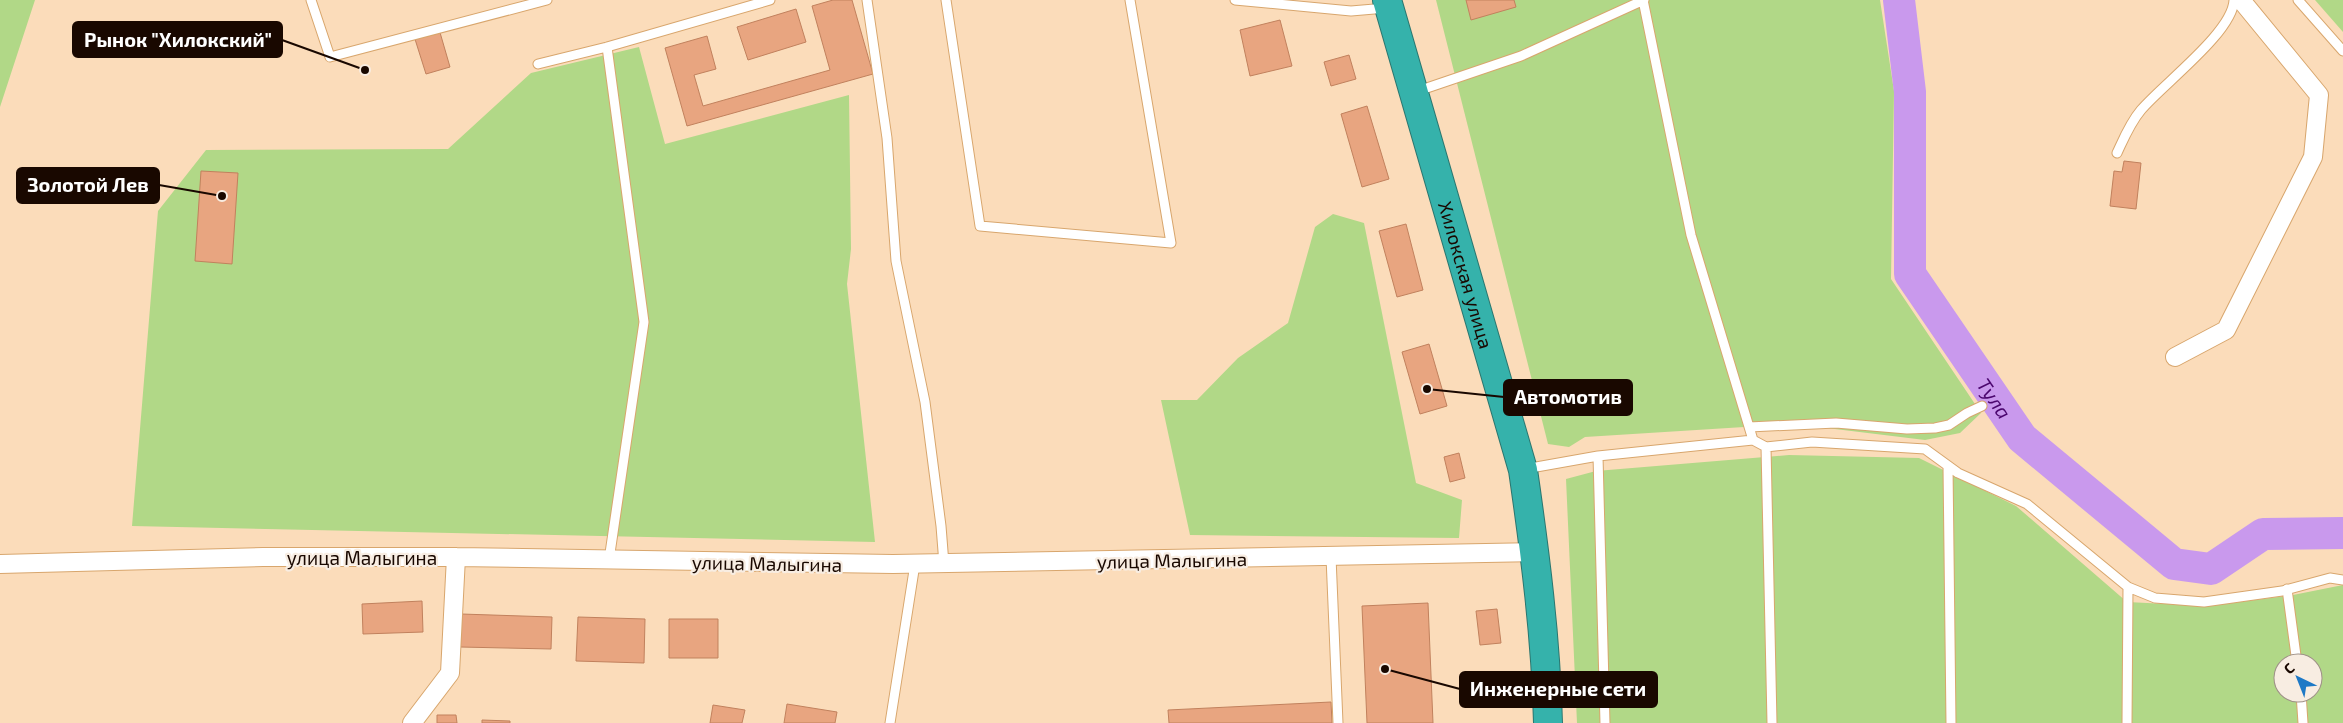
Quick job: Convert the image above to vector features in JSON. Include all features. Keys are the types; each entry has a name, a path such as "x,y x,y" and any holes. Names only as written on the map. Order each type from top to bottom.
{"highway":[{"name":"Хилокская улица","path":"1388,4 1523,470 1534,552 1547,681 1548,723"}],"street":[{"path":"2175,357 2226,330 2313,157 2319,95 2241,0"},
{"name":"улица Малыгина","path":"0,564 263,557 456,557 944,564 1534,552"},
{"path":"412,723 450,673 456,557"}],"lane":[{"path":"311,0 330,57 548,0"},
{"path":"538,64 607,47 770,0"},
{"path":"867,0 887,138 896,261 925,402 944,564"},
{"path":"946,0 980,226 1171,243 1130,0"},
{"path":"1235,0 1351,11 1388,4"},
{"path":"1412,92 1521,56 1643,0 1691,235 1753,440"},
{"path":"2117,153 2130,124 2142,109 2215,36 2226,20 2234,0"},
{"path":"2298,0 2343,50"},
{"path":"607,47 644,322 609,560"},
{"path":"1749,427 1836,423 1907,429 1935,428 1949,425 1967,412 1982,406"},
{"path":"1523,470 1598,456 1753,440 1766,447 1812,442 1925,449 1958,473 2027,504 2128,587 2155,598 2204,602 2287,589 2330,578 2343,580"},
{"path":"1766,447 1772,723"},
{"path":"1598,456 1605,723"},
{"path":"1948,466 1951,723"},
{"path":"1331,557 1338,723"},
{"path":"890,723 915,564"},
{"path":"2127,723 2128,587"},
{"path":"2287,589 2296,653"},
{"path":"2302,703 2303,723"}],"green space":[{"path":"0,0 35,0 0,107"},
{"path":"1436,0 1880,0 1894,91 1891,279 1981,413 1960,433 1925,440 1794,424 1585,437 1569,447 1548,444"},
{"path":"2315,0 2343,0 2343,32"},
{"path":"639,47 665,144 849,95 851,249 847,284 875,542 132,526 158,211 206,150 448,149 531,73"},
{"path":"1333,214 1364,223 1416,483 1462,500 1459,538 1190,535 1161,400 1197,400 1238,358 1288,323 1315,227"},
{"path":"1789,455 1919,458 2016,506 2127,602 2208,606 2293,595 2343,585 2343,723 1577,723 1566,479 1596,471"}],"building":[{"path":"833,0 852,0 873,74 687,126 665,48 707,36 716,69 694,75 703,106 830,70 812,6"},
{"path":"1466,0 1514,0 1516,7 1471,20"},
{"path":"796,9 806,42 748,60 737,27"},
{"path":"1280,20 1292,66 1250,76 1240,30"},
{"path":"439,29 450,67 426,74 414,36"},
{"path":"1349,55 1356,79 1331,86 1324,62"},
{"path":"1367,106 1389,179 1362,187 1341,114"},
{"path":"2124,161 2141,163 2136,209 2110,206 2114,171 2122,172"},
{"path":"201,171 238,173 232,264 195,261"},
{"path":"1406,224 1423,290 1397,297 1379,231"},
{"path":"1429,344 1447,406 1420,414 1402,352"},
{"path":"1459,453 1465,478 1450,482 1444,457"},
{"path":"422,601 423,632 363,634 362,604"},
{"path":"1428,603 1433,723 1367,723 1362,606"},
{"path":"1497,609 1501,643 1480,645 1476,611"},
{"path":"461,614 552,617 551,649 460,647"},
{"path":"578,617 645,619 644,663 576,661"},
{"path":"669,619 718,619 718,658 669,658"},
{"path":"1331,702 1332,723 1169,723 1168,710"},
{"path":"787,704 837,712 835,723 784,723"},
{"path":"713,705 745,710 742,723 710,723"},
{"path":"437,715 456,715 457,723 437,723"},
{"path":"482,720 510,721 510,723 482,723"}],"waterway":[{"name":"Тула","path":"1899,0 1910,92 1910,274 2022,438 2174,564 2211,569 2263,534 2343,533"}],"place":[{"name":"Рынок \"Хилокский\"","path":"365,70"},
{"name":"Золотой Лев","path":"222,196"},
{"name":"Автомотив","path":"1427,389"},
{"name":"Инженерные сети","path":"1385,669"}]}
